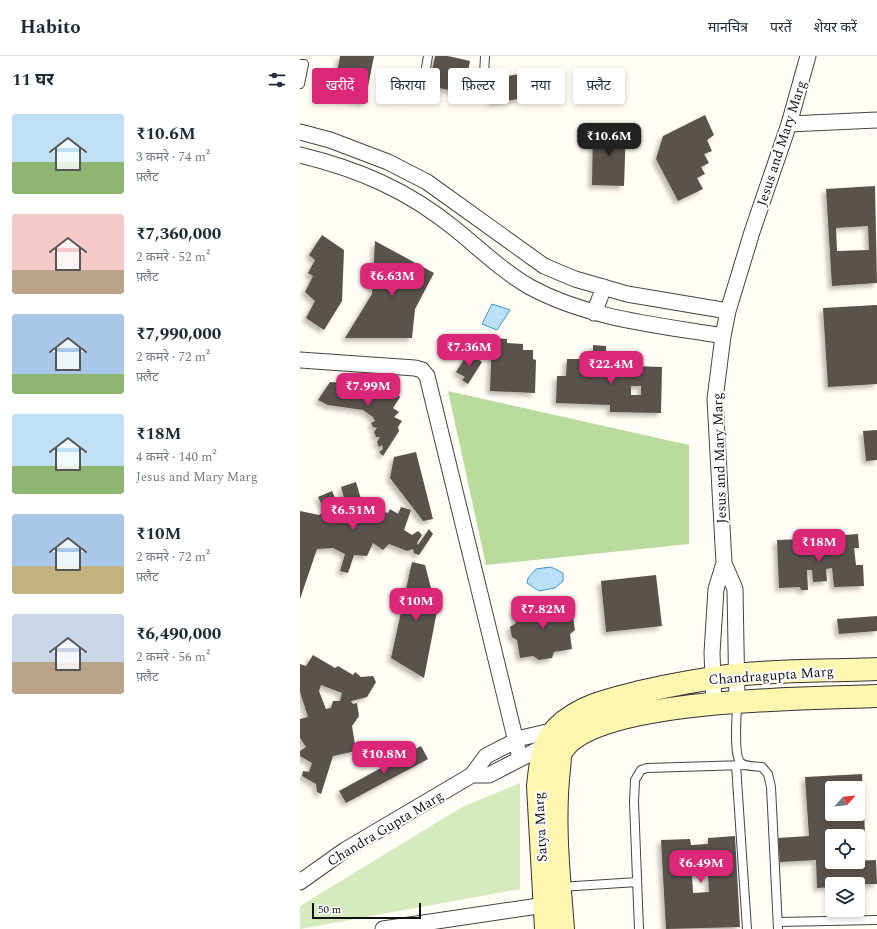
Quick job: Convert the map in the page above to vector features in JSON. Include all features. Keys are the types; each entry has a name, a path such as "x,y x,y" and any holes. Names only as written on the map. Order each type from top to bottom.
{"main road":[{"name":"Chandragupta Marg","path":"563,740 569,717 591,706 614,698 674,684 736,675 877,669"},
{"name":"Chandragupta Marg","path":"563,740 613,720 666,709 737,702 877,696"},
{"name":"Satya Marg","path":"563,740 558,776 557,834 563,929"},
{"name":"Satya Marg","path":"546,929 538,786 540,765 563,740"}],"street":[{"name":"Jesus and Mary Marg","path":"714,704 712,652 716,589 724,563 714,399 722,336 752,232 789,124 808,56"},
{"path":"789,124 877,120"},
{"path":"300,132 330,140 388,162 427,182 544,266 575,279 627,294 728,311"},
{"path":"300,155 336,164 377,180 415,199 454,228 498,266 530,287 594,313 722,336"},
{"path":"594,313 604,287"},
{"path":"300,360 415,368 422,370 427,376 520,758"},
{"path":"724,563 735,589 737,702"},
{"path":"472,775 486,756 515,742 563,740"},
{"path":"472,775 488,775 520,758 563,740"},
{"name":"Chandra Gupta Marg","path":"300,882 345,850 472,775"},
{"path":"383,929 545,905"}],"lane":[{"path":"426,68 428,56"},
{"path":"485,68 486,56"},
{"path":"300,84 303,61"},
{"path":"737,702 736,752 740,765 747,929"},
{"path":"639,929 634,802 635,780 638,774 647,768 740,765 762,767 768,774 771,787 778,925 877,920"},
{"path":"560,887 637,882"}],"green space":[{"path":"448,391 689,445 689,544 486,565"},
{"path":"520,783 520,889 300,929 300,906 462,807"}],"water":[{"path":"492,304 510,310 497,330 482,324"},
{"path":"551,567 563,573 563,581 555,588 539,591 527,583 528,578 536,569"}],"building":[{"path":"340,56 374,56 368,87 368,68 338,68"},
{"path":"435,56 448,56 470,61 469,68 448,68 448,90 440,88 440,68 433,68"},
{"path":"517,75 517,99 509,100 509,76"},
{"path":"705,115 714,135 707,140 712,151 704,154 709,163 701,167 705,174 697,178 703,189 678,201 656,159 663,136"},
{"path":"593,128 626,129 624,186 592,185"},
{"path":"875,186 877,283 832,286 826,189","holes":["868,226 869,250 837,251 836,228"]},
{"path":"322,235 344,250 342,301 324,330 306,318 315,301 305,292 313,276 308,273 315,260 309,255"},
{"path":"375,241 434,273 415,309 412,338 345,338 372,294"},
{"path":"877,305 877,384 828,387 823,308"},
{"path":"492,338 507,339 507,343 523,344 523,350 533,350 533,359 536,360 535,393 490,391"},
{"path":"593,345 606,346 606,365 662,367 661,413 610,412 610,405 556,403 557,376 566,376 567,359 593,359","holes":["631,386 641,386 641,395 631,395"]},
{"path":"468,353 482,362 468,384 462,380 465,377 456,372"},
{"path":"330,382 387,386 391,399 397,393 400,397 393,408 399,412 394,417 402,421 398,427 399,431 383,456 379,452 383,449 382,445 379,447 377,442 380,437 376,437 374,432 377,428 373,427 371,423 375,421 373,417 363,410 328,405 318,400"},
{"path":"877,430 877,460 866,461 863,431"},
{"path":"416,452 433,519 423,521 390,478 394,457"},
{"path":"356,482 363,506 388,513 390,509 398,514 401,507 411,510 404,530 412,535 418,531 422,535 417,543 418,545 429,529 433,534 419,555 414,553 413,549 407,551 389,544 383,550 373,543 367,556 354,555 348,573 340,571 345,554 333,548 317,549 300,599 300,511 319,515 325,511 318,497 332,491 338,504 345,501 341,487"},
{"path":"858,534 859,548 854,548 856,565 863,565 864,586 834,587 832,568 826,569 827,581 813,582 812,570 807,570 808,590 801,590 800,587 779,588 777,540 806,539 806,550 831,549 830,536"},
{"path":"412,562 425,565 437,611 424,678 391,658"},
{"path":"656,575 662,626 606,632 601,581"},
{"path":"544,601 546,604 566,602 567,613 573,617 575,630 570,634 572,649 554,652 552,658 539,660 533,656 520,658 517,640 512,637 510,627 516,623 513,609 526,607 530,602"},
{"path":"877,616 877,631 839,634 837,619"},
{"path":"313,655 335,668 338,666 353,675 355,672 361,677 373,676 376,682 367,697 351,701 353,704 357,703 359,716 352,726 356,751 333,756 321,794 317,792 316,784 302,776 303,771 309,772 312,763 300,756 300,751 306,747 300,738 300,719 308,717 300,692 300,664 306,666","holes":["321,685 342,693 340,701 333,701 331,708 326,709 319,691"]},
{"path":"421,746 428,759 346,803 339,791"},
{"path":"862,774 862,781 825,781 825,821 864,821 865,829 825,829 825,869 865,869 865,860 876,860 877,884 865,884 865,877 825,877 825,887 817,888 816,860 780,862 778,838 809,836 805,777"},
{"path":"735,836 740,927 666,929 661,840 690,839 691,845 708,844 708,838","holes":["708,875 709,892 693,893 692,876"]}]}
